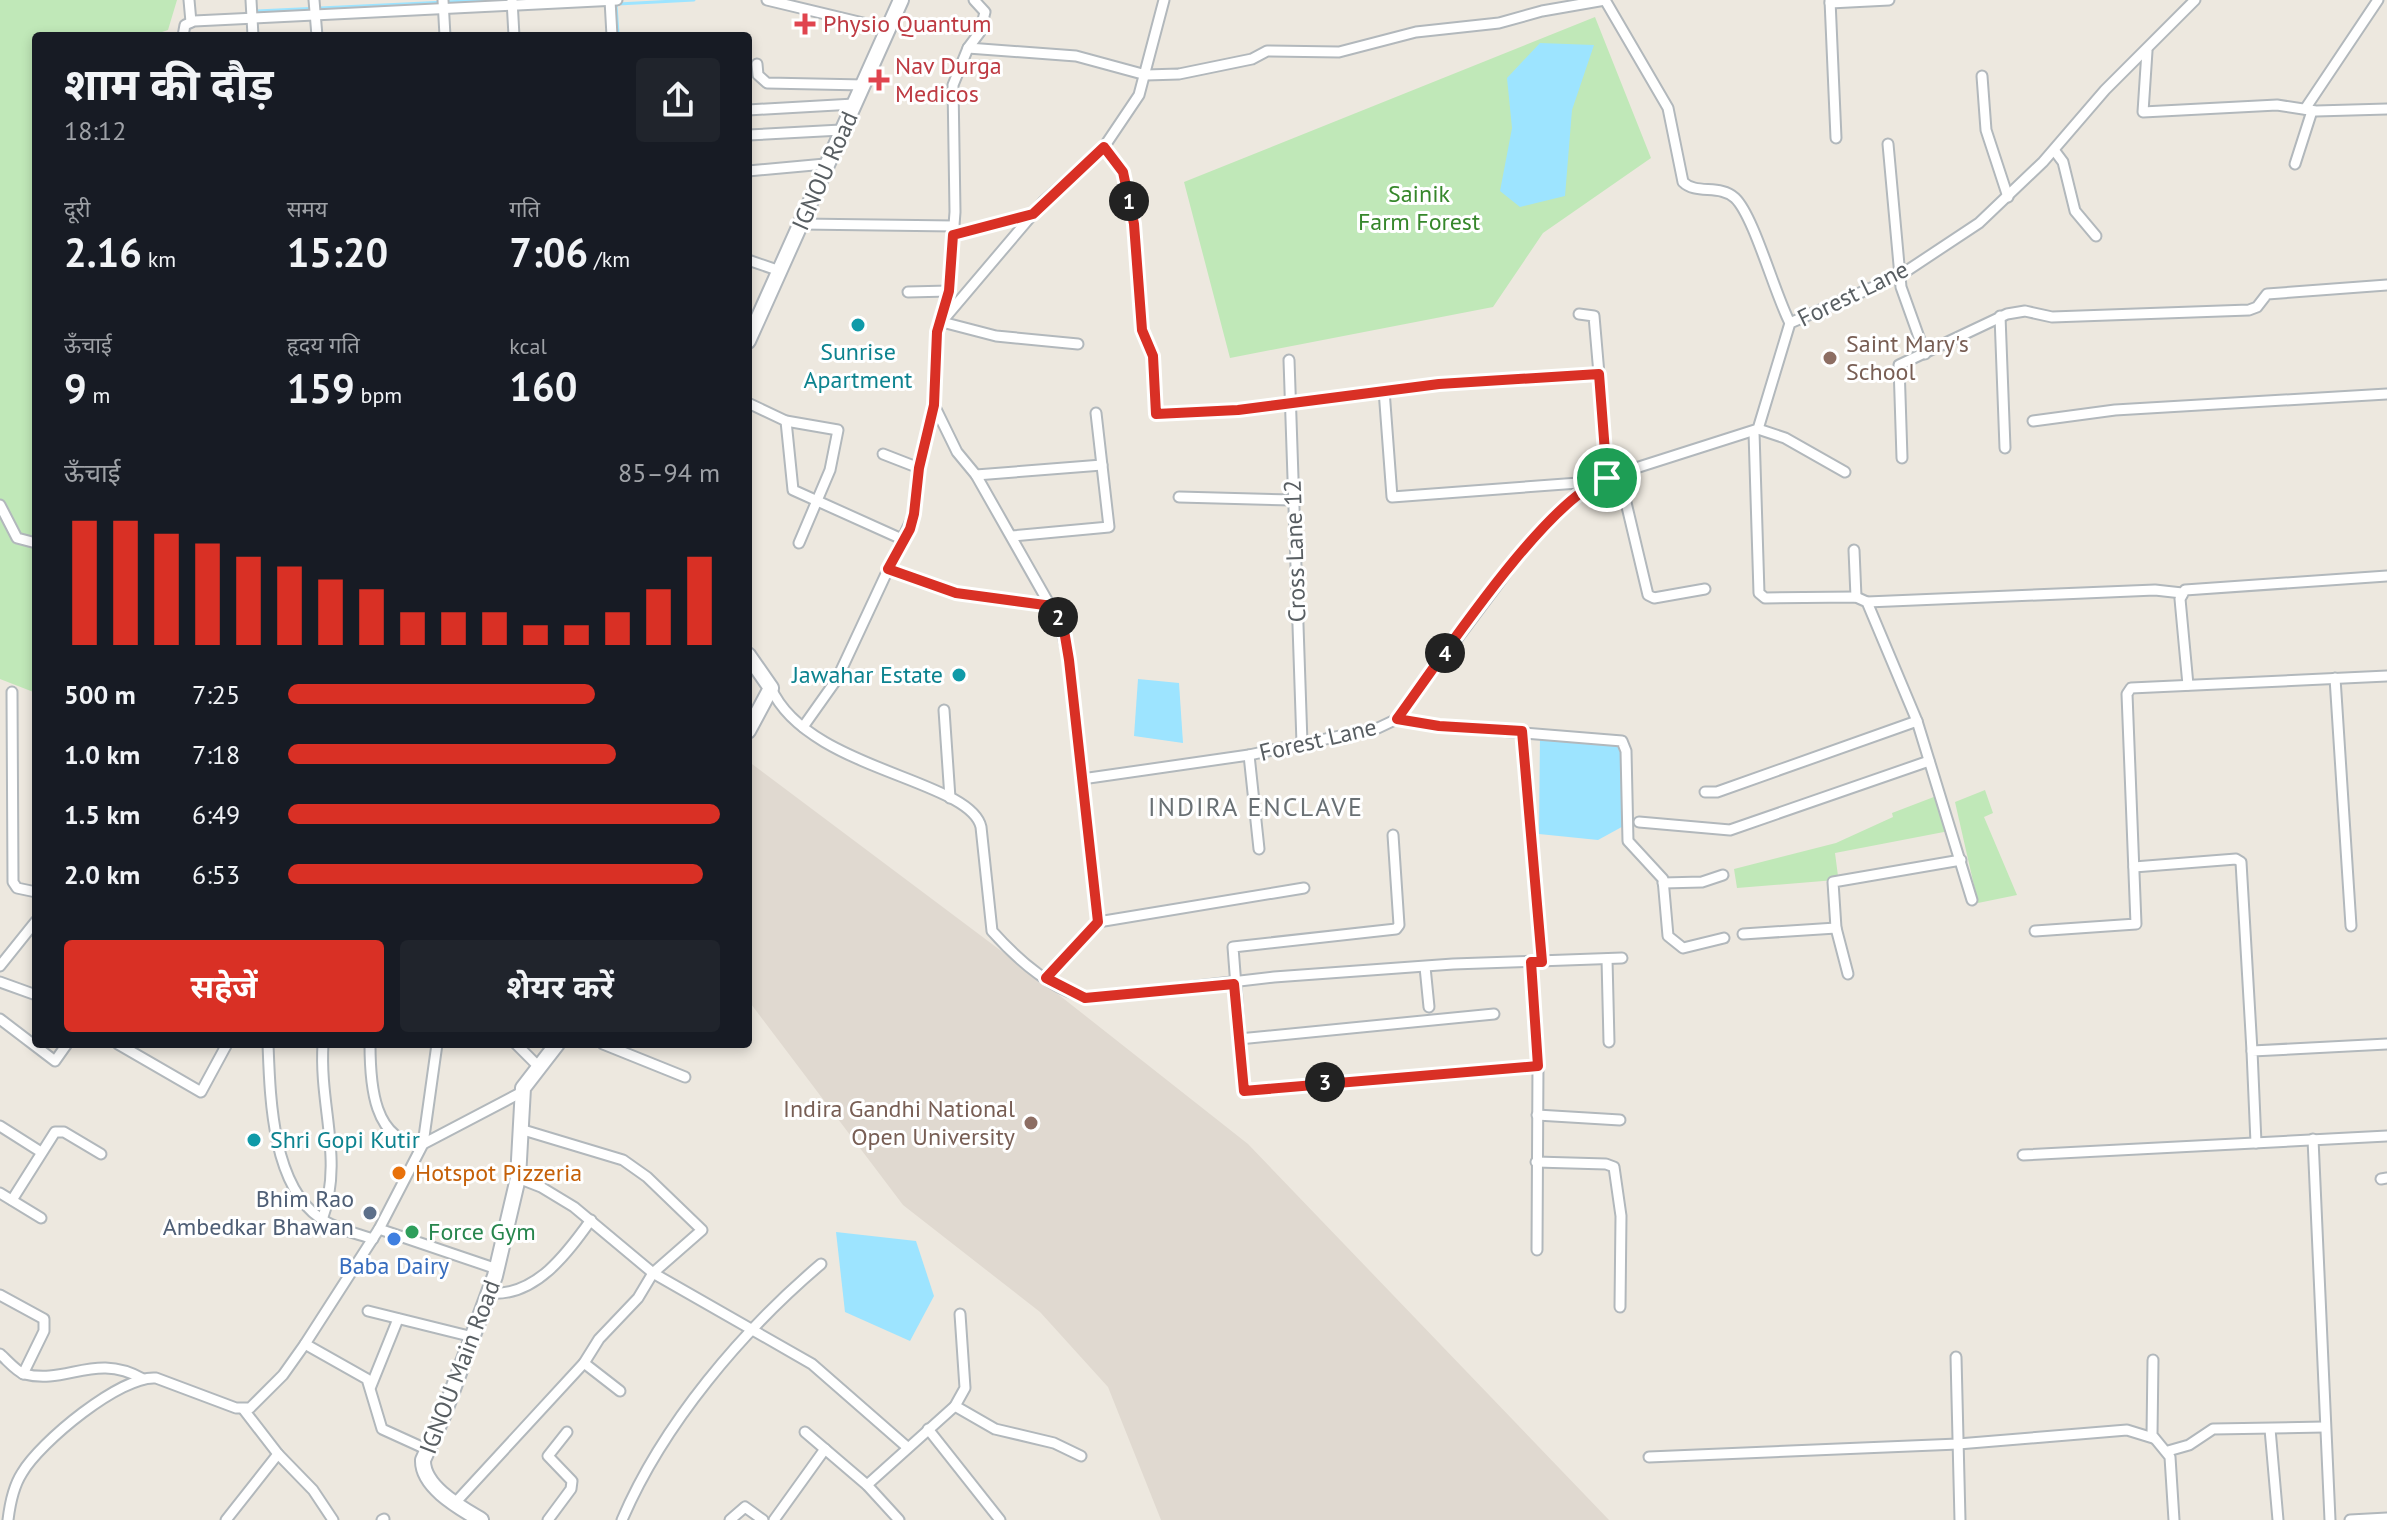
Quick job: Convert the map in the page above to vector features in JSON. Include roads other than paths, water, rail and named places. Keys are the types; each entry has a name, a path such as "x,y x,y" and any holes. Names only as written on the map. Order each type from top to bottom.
{"street":[{"path":"189,0 191,22"},
{"path":"251,0 253,32"},
{"path":"377,0 378,11"},
{"path":"610,0 612,32"},
{"path":"184,32 185,25 191,22 252,18 315,7 378,11 444,5 617,0"},
{"path":"767,0 888,29"},
{"name":"IGNOU Road","path":"752,332 901,0"},
{"path":"942,322 949,291 953,230 953,85 968,48 980,32 985,12 974,0"},
{"path":"803,727 837,679 914,514 919,468 934,405 937,332 942,322 1033,214 1104,147 1139,95 1164,0"},
{"path":"968,48 1076,56 1146,75 1179,74 1252,59 1267,51 1339,52 1416,32 1499,23 1542,11 1605,0 1668,108 1683,182 1690,188 1725,191 1739,203 1750,222 1790,323"},
{"path":"1836,138 1830,2 1889,0"},
{"name":"Forest Lane","path":"1082,779 1249,755 1378,728 1397,719 1515,561 1548,522 1595,481 1756,430 1790,323 1899,276 1970,230 2054,150 2105,90 2195,0"},
{"path":"2295,164 2308,110 2378,0"},
{"path":"512,3 514,32"},
{"path":"444,5 445,32"},
{"path":"315,7 317,32"},
{"path":"2147,51 2143,112 2265,105 2308,110 2387,109"},
{"path":"757,64 758,75 767,83 864,85"},
{"path":"1982,76 1986,130 2008,197"},
{"path":"752,110 854,104"},
{"path":"752,135 841,130"},
{"path":"1888,144 1899,276 1909,314 1925,354"},
{"path":"1104,147 1123,172 1134,224 1142,330 1153,356 1154,412 1238,410 1384,390 1599,374"},
{"path":"2054,150 2063,162 2071,204 2096,236"},
{"path":"752,171 825,164"},
{"path":"801,224 953,230 1033,214"},
{"path":"752,261 780,271"},
{"path":"1902,458 1898,368 1904,361 1925,354 2000,316 2019,311 2052,317 2249,310 2257,307 2267,294 2387,285"},
{"path":"908,292 949,291"},
{"path":"1579,314 1594,316 1607,478"},
{"path":"2000,316 2005,448"},
{"path":"942,322 996,336 1078,344"},
{"name":"Cross Lane 12","path":"1289,360 1302,743"},
{"path":"1384,390 1392,497 1595,481"},
{"path":"2033,421 2115,410 2387,394"},
{"path":"752,405 786,421 838,430 830,470 799,543"},
{"path":"934,405 957,452 976,475 1052,606 1065,636 1098,922"},
{"path":"1012,536 1109,527 1096,413"},
{"path":"786,421 793,490 904,540"},
{"path":"1845,472 1785,438 1756,430 1761,596 1856,597 1867,602 2155,590 2182,593 2189,588 2387,576"},
{"path":"883,454 919,468"},
{"path":"976,475 1102,465"},
{"path":"1619,473 1648,595 1654,598 1705,589"},
{"path":"1179,497 1292,500"},
{"path":"0,505 17,538 32,542"},
{"path":"1854,550 1856,597"},
{"path":"888,569 956,593 1052,606"},
{"path":"2182,593 2188,685"},
{"path":"1867,602 1917,721 1972,900"},
{"path":"752,661 803,727 819,741 852,759 950,798 975,813 980,822 992,931 1046,978 1085,998 1234,984 1274,977 1622,958"},
{"path":"2035,931 2135,926 2127,692 2134,686 2387,676"},
{"path":"2335,678 2351,926"},
{"path":"752,724 771,688"},
{"path":"12,692 14,884 19,889 32,891"},
{"path":"944,710 950,798"},
{"path":"1397,719 1439,726 1622,741 1626,751 1628,841 1658,871 1663,883 1665,928 1678,947 1724,938"},
{"path":"1705,792 1717,792 1917,721"},
{"path":"1522,731 1542,962"},
{"path":"1249,755 1259,849"},
{"path":"1639,822 1730,830 1929,761"},
{"path":"1393,835 1398,927 1233,947 1244,1091 1538,1066"},
{"path":"2134,867 2236,859 2241,862 2256,1143"},
{"path":"1848,974 1836,928 1832,886 1836,880 1961,860"},
{"path":"1663,883 1698,882 1723,875"},
{"path":"1046,978 1098,922 1304,888"},
{"path":"0,966 32,926"},
{"path":"1743,934 1836,928"},
{"path":"1607,959 1609,1042"},
{"path":"1531,962 1538,1066 1537,1250"},
{"path":"1425,967 1429,1007"},
{"path":"0,982 32,994"},
{"path":"1239,1039 1494,1014"},
{"path":"0,1019 32,1043"},
{"path":"2252,1051 2387,1044"},
{"path":"38,1048 55,1061 64,1048"},
{"path":"125,1048 201,1092 225,1048"},
{"path":"268,1048 280,1156 296,1187 322,1220 373,1239"},
{"path":"322,1220 330,1197 333,1170 324,1105 323,1048"},
{"path":"370,1048 375,1095 386,1128 396,1139 423,1144 522,1092 554,1048"},
{"path":"244,1410 255,1405 283,1375 379,1229 423,1144 436,1048"},
{"path":"520,1048 538,1066"},
{"path":"613,1048 685,1077"},
{"name":"IGNOU Main Road","path":"481,1520 434,1485 422,1467 426,1449 443,1416 497,1269 518,1178 522,1092"},
{"path":"1537,1115 1620,1120"},
{"path":"0,1126 41,1152"},
{"path":"455,1503 584,1363 599,1339 638,1298 653,1273 701,1227 647,1177 623,1160 520,1129"},
{"path":"12,1200 51,1135 60,1131 101,1154"},
{"path":"2023,1155 2387,1136"},
{"path":"2313,1139 2330,1520"},
{"path":"1536,1162 1606,1164 1614,1167 1621,1216 1620,1307"},
{"path":"518,1178 541,1187 591,1220 653,1273 812,1364 907,1447"},
{"path":"0,1193 41,1218"},
{"path":"490,1293 517,1289 558,1264 591,1220"},
{"path":"379,1229 497,1269"},
{"path":"622,1520 673,1430 750,1328 821,1264"},
{"path":"0,1295 44,1319 44,1331 23,1374"},
{"path":"368,1311 473,1337"},
{"path":"867,1485 955,1406 965,1388 960,1314"},
{"path":"371,1386 398,1319"},
{"path":"305,1344 363,1374 371,1386 382,1429 426,1449"},
{"path":"0,1354 23,1374 53,1374 109,1367 143,1379 156,1378 244,1410 278,1454 313,1490 333,1520"},
{"path":"1956,1357 1960,1520"},
{"path":"2153,1360 2153,1438"},
{"path":"584,1363 620,1391"},
{"path":"8,1520 12,1494 29,1461 64,1427 143,1379"},
{"path":"955,1406 995,1429 1054,1443 1081,1456"},
{"path":"2168,1451 2189,1445 2213,1429 2324,1427"},
{"path":"928,1429 1000,1520"},
{"path":"2270,1429 2278,1520"},
{"path":"1649,1457 1958,1444 2127,1430 2153,1438 2168,1451 2174,1520"},
{"path":"548,1520 571,1489 572,1481 548,1456 567,1432"},
{"path":"805,1432 867,1485 899,1520"},
{"path":"774,1520 825,1449"},
{"path":"226,1520 278,1454"},
{"path":"0,1490 12,1494"},
{"path":"730,1520 745,1507 763,1520"},
{"path":"2350,1520 2387,1518"}],"water":[{"path":"1540,43 1594,45 1572,110 1565,196 1520,207 1500,191 1512,128 1507,78"},
{"path":"1138,679 1179,683 1183,743 1134,736"},
{"path":"1540,735 1626,740 1629,823 1598,840 1539,834"},
{"path":"836,1232 916,1241 934,1296 910,1341 845,1312"}],"waterway":[{"path":"257,11 488,0"},
{"path":"618,4 694,0"},
{"path":"616,5 618,32"}],"place":[{"name":"Physio Quantum","path":"805,24"},
{"name":"Nav Durga Medicos","path":"879,80"},
{"name":"Sunrise Apartment","path":"858,325"},
{"name":"Saint Mary's School","path":"1830,358"},
{"name":"Jawahar Estate","path":"959,675"},
{"name":"Indira Gandhi National Open University","path":"1031,1123"},
{"name":"Shri Gopi Kutir","path":"254,1140"},
{"name":"Hotspot Pizzeria","path":"399,1173"},
{"name":"Bhim Rao Ambedkar Bhawan","path":"370,1213"},
{"name":"Force Gym","path":"412,1232"},
{"name":"Baba Dairy","path":"394,1239"}],"district":[{"name":"INDIRA ENCLAVE","path":"1256,807"}],"park label":[{"name":"Sainik Farm Forest","path":"1419,208"}]}
